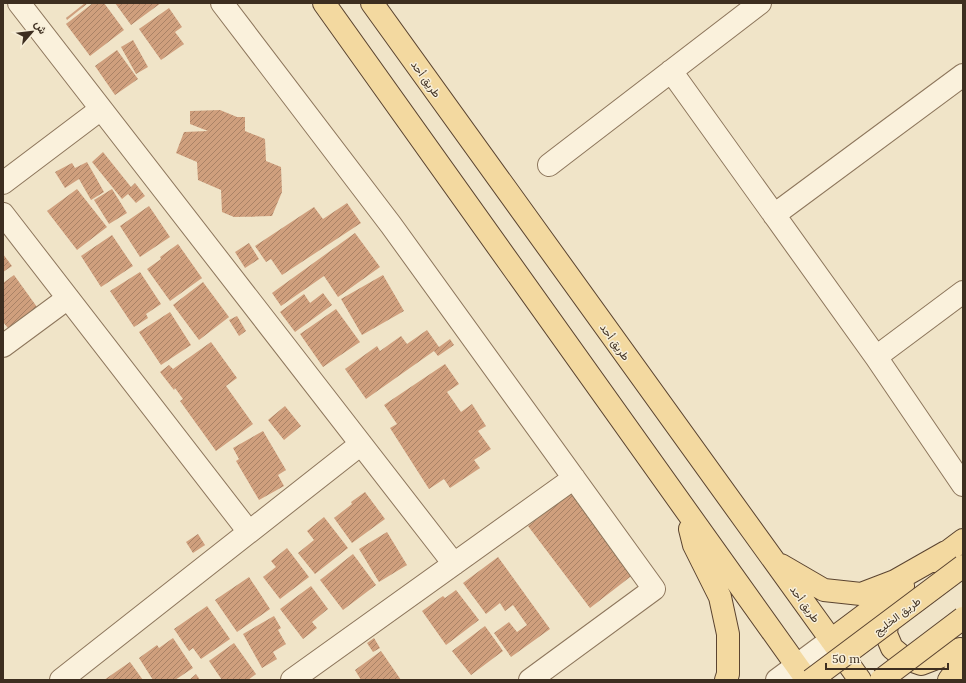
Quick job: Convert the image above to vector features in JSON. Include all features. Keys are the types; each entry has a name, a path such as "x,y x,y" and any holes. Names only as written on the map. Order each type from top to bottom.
{"main road":[{"path":"324,3 686,511 805,675"},
{"name":"طريق أحد","path":"372,3 860,680"},
{"path":"686,511 694,545 720,597 728,634 728,674 726,680"},
{"path":"773,561 824,590 861,594 896,581 955,546"},
{"path":"831,640 955,546"},
{"name":"طريق الخليج","path":"805,675 963,566"},
{"path":"921,572 888,613 886,634 892,648 904,658 921,664 962,652"},
{"path":"881,680 963,618"},
{"path":"920,680 962,652"},
{"path":"949,680 962,652"}],"street":[{"path":"19,3 454,564"},
{"path":"222,3 391,225 654,590 530,680"},
{"path":"549,165 760,3"},
{"path":"671,71 876,358 963,485"},
{"path":"774,215 963,75"},
{"path":"3,183 101,109"},
{"path":"3,214 249,532"},
{"path":"876,358 963,292"},
{"path":"3,346 68,298"},
{"path":"61,680 361,444"},
{"path":"292,680 574,478"},
{"path":"777,680 805,675 831,640"}],"building":[{"path":"85,3 88,3 67,20 66,18"},
{"path":"93,3 104,3 124,30 90,56 66,24"},
{"path":"115,3 161,3 131,25"},
{"path":"169,8 182,27 175,32 184,44 161,60 139,29"},
{"path":"133,40 148,67 136,74 121,47"},
{"path":"117,50 138,79 115,95 95,66"},
{"path":"220,110 237,117 245,117 245,131 265,139 266,161 281,167 282,192 272,216 234,217 222,212 221,190 198,180 197,162 176,153 184,132 208,131 190,124 190,111"},
{"path":"103,152 131,187 135,183 145,196 136,203 128,194 122,199 92,162"},
{"path":"87,162 104,192 91,200 79,179 65,188 55,172 72,163 75,168"},
{"path":"77,189 107,227 77,250 47,211"},
{"path":"112,189 127,213 109,224 94,200"},
{"path":"347,203 361,223 282,275 271,259 266,262 255,246 314,207 323,219"},
{"path":"149,206 170,237 140,257 120,226"},
{"path":"355,233 380,267 338,297 324,276 281,306 272,293"},
{"path":"112,235 133,266 101,287 81,256"},
{"path":"249,243 259,259 245,268 235,252"},
{"path":"178,244 202,278 170,301 147,269"},
{"path":"3,254 12,266 3,272"},
{"path":"140,272 161,304 146,314 148,318 134,327 110,291"},
{"path":"14,275 37,307 8,328 3,322 3,283"},
{"path":"383,275 404,311 362,335 341,299"},
{"path":"203,282 229,317 199,340 173,305"},
{"path":"323,293 332,305 295,332 280,312 304,294 310,303"},
{"path":"336,309 360,342 323,367 300,334"},
{"path":"170,312 191,345 161,365 139,332"},
{"path":"237,316 246,331 239,336 229,320"},
{"path":"427,330 439,347 450,339 454,345 438,356 434,351 366,399 345,369 377,346 380,351 401,336 407,344"},
{"path":"211,342 237,378 226,386 253,424 216,451 180,401 183,399 160,372 169,365 173,369"},
{"path":"445,364 459,384 447,392 461,412 472,404 486,426 478,431 491,449 474,460 480,468 450,488 444,479 429,489 390,428 397,424 384,405"},
{"path":"285,406 301,426 284,440 268,420"},
{"path":"263,431 286,470 278,475 284,486 259,500 236,461 239,459 233,448"},
{"path":"365,492 385,519 352,543 334,518 352,504 351,502"},
{"path":"572,492 634,574 590,608 528,526"},
{"path":"324,517 348,548 315,574 298,553 314,540 307,531"},
{"path":"387,532 407,565 379,582 359,549"},
{"path":"198,534 205,545 193,553 186,542"},
{"path":"287,548 309,577 280,599 263,577 276,567 271,561"},
{"path":"353,554 376,585 343,610 320,580"},
{"path":"498,557 550,629 511,657 494,633 509,622 517,632 527,625 513,605 505,611 500,603 486,614 463,583"},
{"path":"249,577 270,609 237,632 215,600"},
{"path":"311,586 328,609 312,622 317,628 303,639 280,609"},
{"path":"456,590 479,620 446,645 422,611 443,596 445,598"},
{"path":"207,606 230,639 201,659 193,648 189,651 174,629"},
{"path":"274,616 281,628 278,630 286,644 273,652 277,659 262,668 243,634"},
{"path":"485,626 503,651 471,675 452,651"},
{"path":"173,638 193,668 175,680 153,680 139,658 157,645 159,648"},
{"path":"374,638 380,648 373,652 367,643"},
{"path":"234,643 256,674 248,680 222,680 209,661"},
{"path":"381,651 401,680 361,680 355,670"},
{"path":"130,662 143,680 104,680"},
{"path":"196,674 200,680 189,680"}]}
